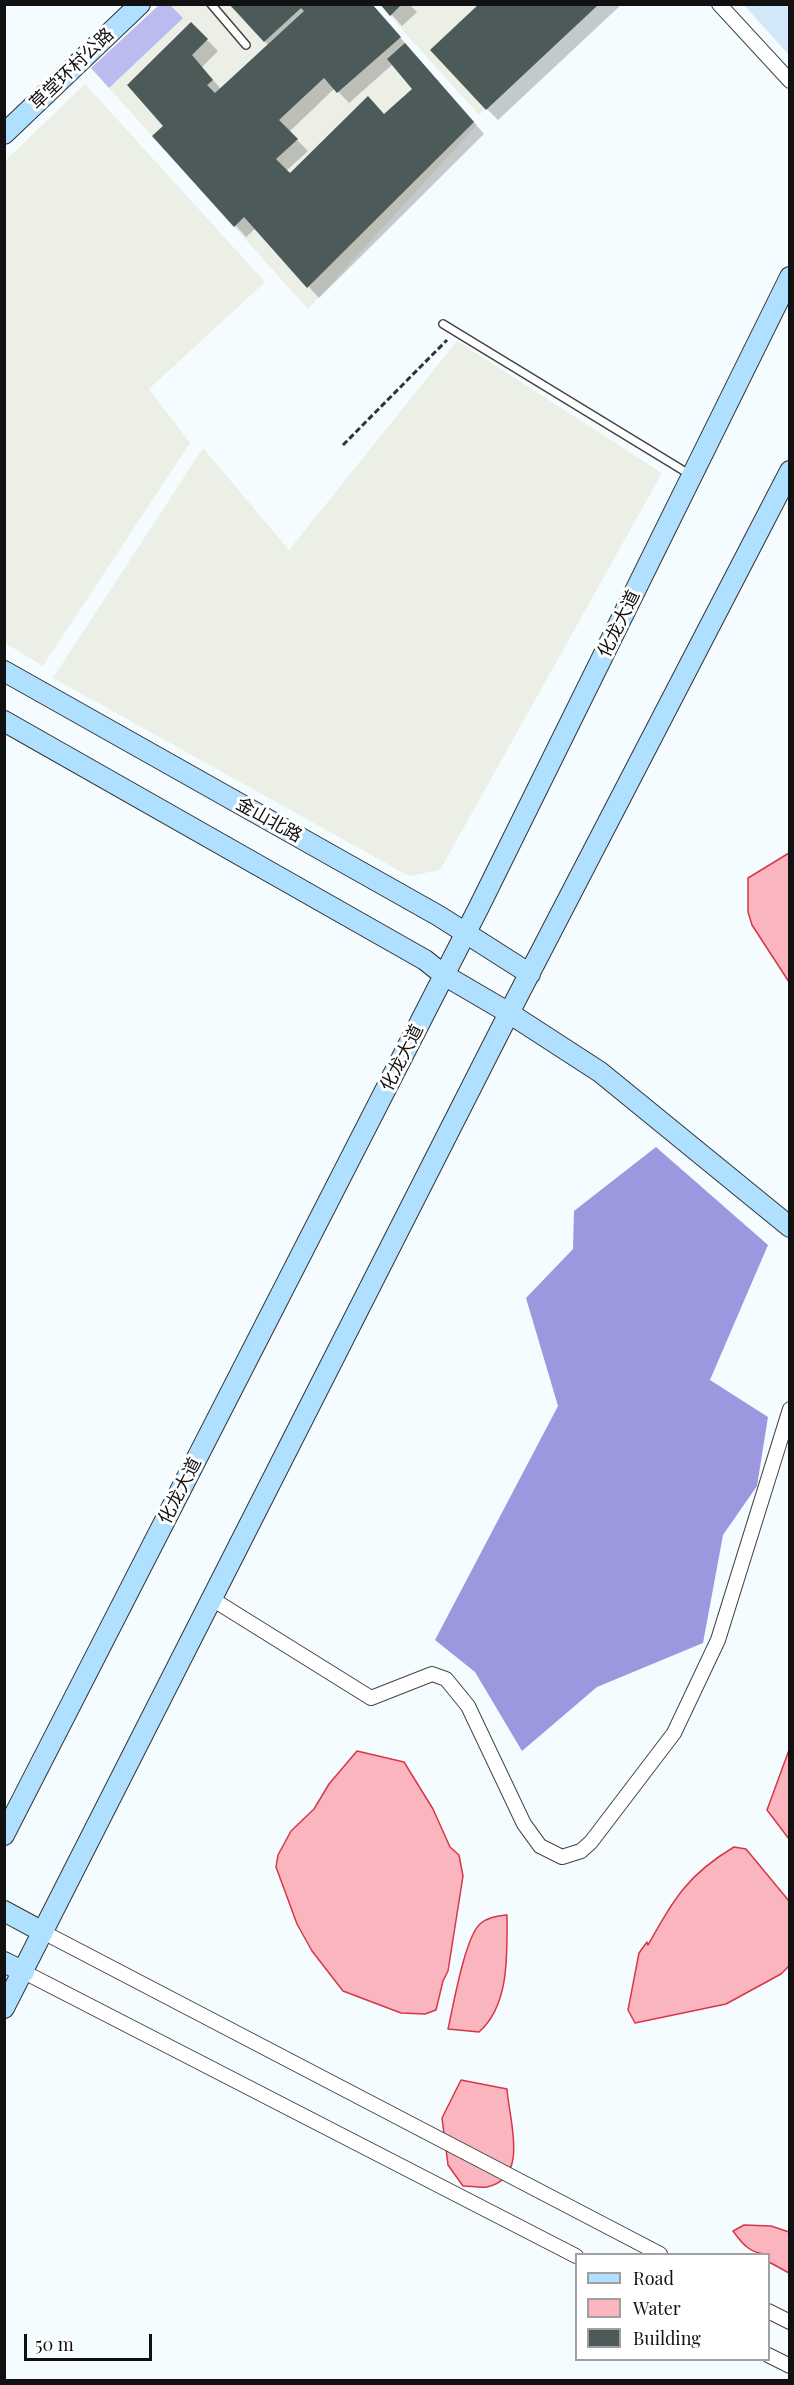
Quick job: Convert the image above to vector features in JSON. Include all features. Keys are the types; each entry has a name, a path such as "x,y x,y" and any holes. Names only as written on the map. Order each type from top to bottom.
{"main road":[{"name":"草堂环村公路","path":"4,134 140,4"},
{"name":"化龙大道","path":"4,1835 466,932 789,277"},
{"path":"4,2008 509,1013 789,471"},
{"name":"金山北路","path":"4,671 466,932 530,974"},
{"path":"4,721 425,960 444,975 509,1013 600,1072 789,1227"},
{"path":"4,1911 44,1932"},
{"path":"4,1962 24,1972"}],"street":[{"path":"719,4 789,81"},
{"path":"212,1599 371,1698 432,1674 446,1679 468,1706 525,1824 540,1846 562,1857 581,1851 591,1842 674,1733 718,1640 789,1409"},
{"path":"44,1932 658,2253"},
{"path":"24,1972 575,2255"},
{"path":"770,2312 789,2322"},
{"path":"770,2356 789,2366"}],"lane":[{"path":"211,4 246,45"},
{"path":"443,324 692,476"}],"path":[{"path":"343,445 455,331"}],"shaded area":[{"path":"159,5 372,5 477,125 308,309 91,68"},
{"path":"159,5 170,5 183,18 109,88 91,68"},
{"path":"380,5 599,5 479,115"},
{"path":"744,5 789,5 789,55"},
{"path":"85,84 265,282 149,389 190,443 43,666 5,643 5,161"},
{"path":"457,341 662,473 440,870 409,876 53,678 203,448 289,550"},
{"path":"656,1147 768,1245 710,1380 768,1417 757,1486 723,1535 703,1643 597,1687 522,1751 475,1672 435,1640 558,1406 526,1298 573,1249 574,1211"}],"water":[{"path":"789,853 789,982 752,925 748,912 748,878"},
{"path":"789,1750 789,1839 767,1810"},
{"path":"357,1751 404,1762 433,1809 450,1847 459,1855 463,1876 448,1971 443,1981 436,2010 425,2014 401,2013 343,1991 312,1951 297,1924 276,1867 278,1855 291,1831 314,1809 329,1784"},
{"path":"734,1847 746,1849 789,1901 789,1966 781,1974 726,2004 635,2023 628,2010 639,1953 647,1942 648,1945 683,1889 704,1868"},
{"path":"507,1915 505,1978 496,2008 489,2021 479,2032 448,2029 460,1973 475,1931 486,1920"},
{"path":"461,2080 507,2089 513,2131 513,2160 509,2172 500,2181 487,2187 463,2186 448,2165 442,2118"},
{"path":"744,2225 771,2226 789,2232 789,2273 770,2263 770,2253 760,2253 748,2248 733,2231"}],"building":[{"path":"229,4 372,4 401,37 337,93 324,78 279,120 298,139 276,159 290,173 368,96 384,114 412,89 387,59 405,43 474,122 307,288 244,217 234,227 152,136 163,126 127,85 191,22 208,39 192,55 213,80 207,85 215,93 304,11 301,8 264,42"},
{"path":"380,4 402,4 390,16"},
{"path":"479,4 599,4 486,110 430,50"}]}
